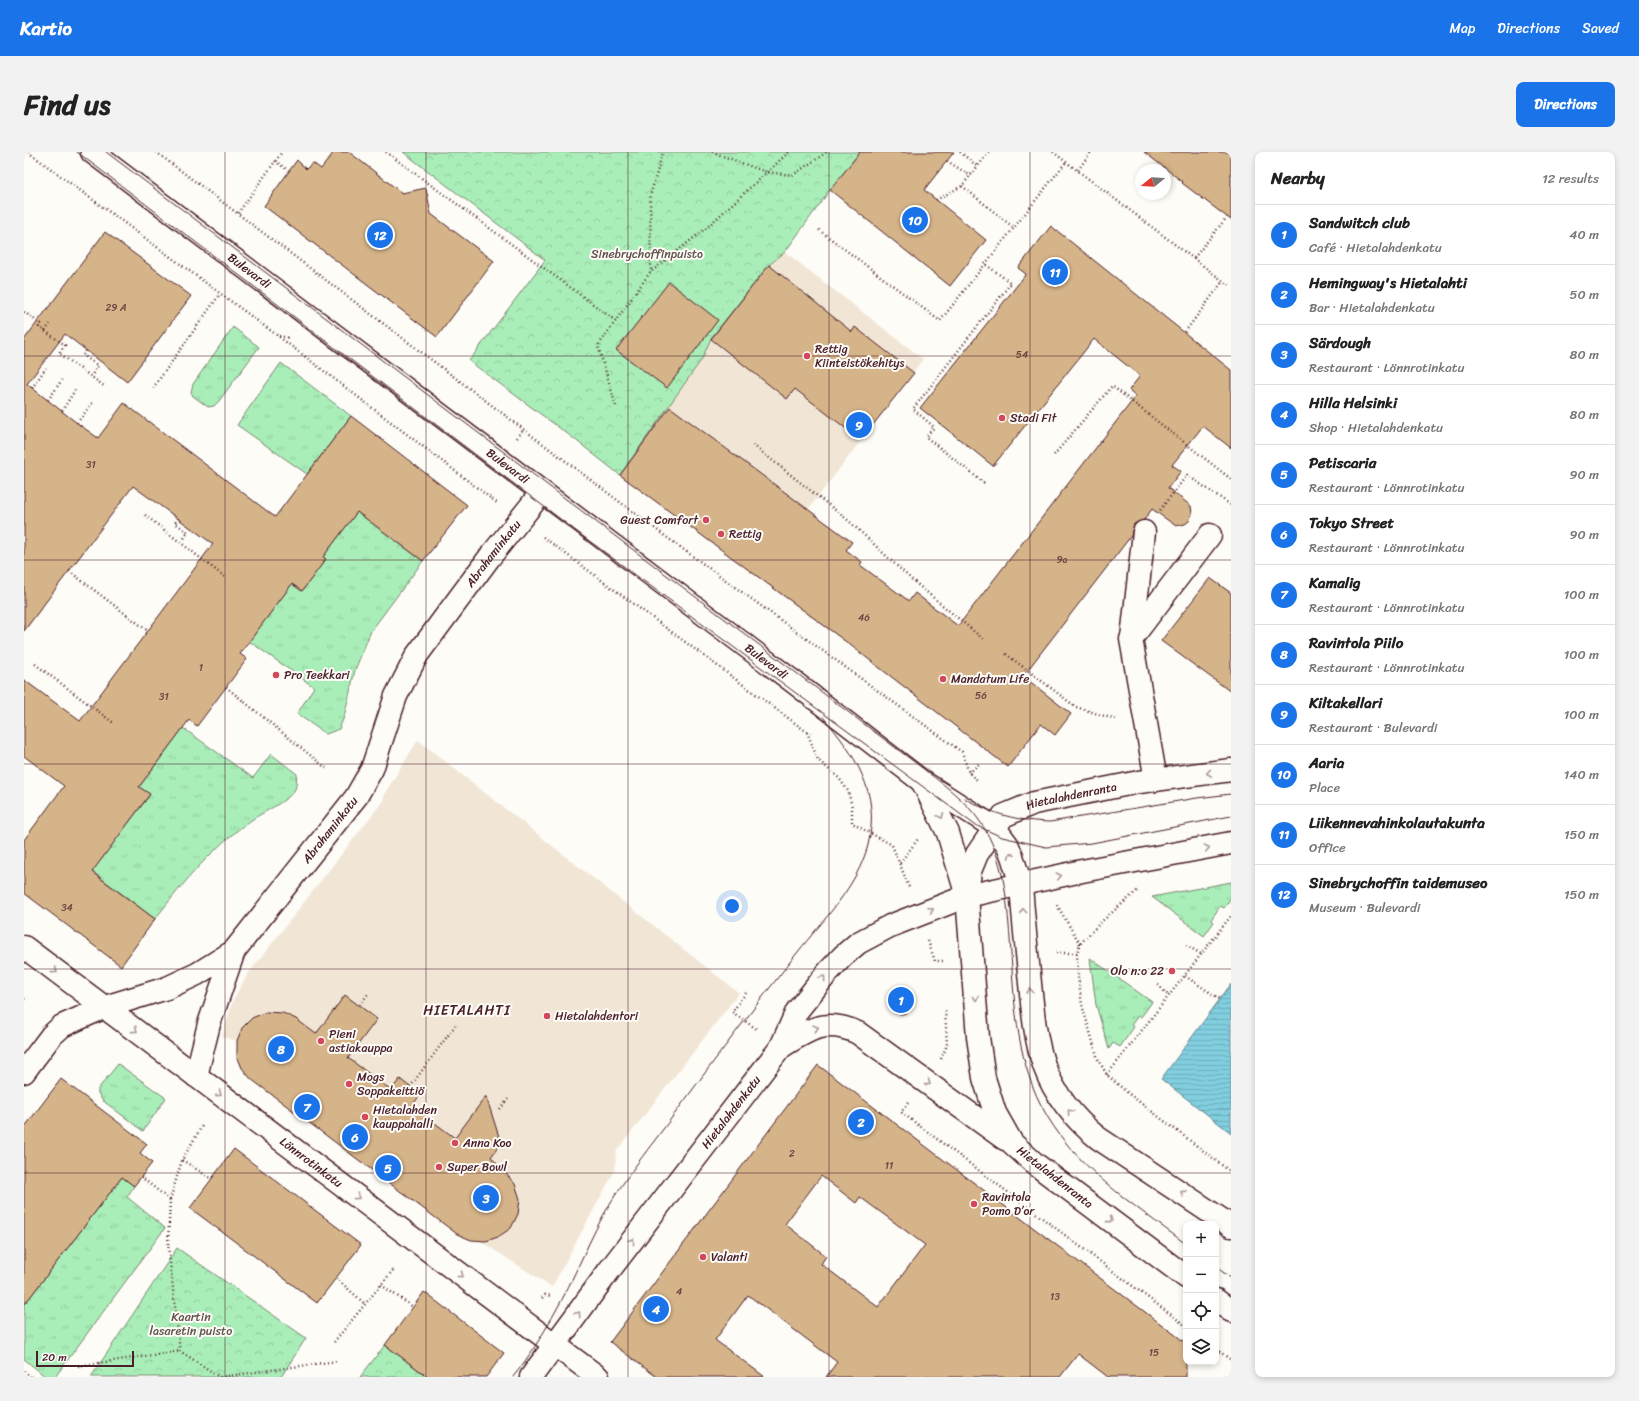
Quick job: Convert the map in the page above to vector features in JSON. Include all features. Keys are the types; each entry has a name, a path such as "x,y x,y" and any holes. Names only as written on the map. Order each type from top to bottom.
{"main road":[{"name":"Bulevardi","path":"105,156 542,492 923,782 995,828 1007,844 1021,885"},
{"name":"Abrahaminkatu","path":"30,1064 51,1036 62,1026 105,1008 167,988 197,974 234,951 356,797 372,769 396,696 417,654 542,492"},
{"path":"1144,532 1131,639 1156,780"},
{"path":"1131,639 1210,535"},
{"name":"Hietalahdenranta","path":"1183,1275 1034,1163 1012,1143 995,1113 984,1078 978,1037 967,896 970,871 977,854 1003,816 1034,803 1060,797 1156,780 1231,770"},
{"name":"Bulevardi","path":"923,782 948,833 967,896"},
{"path":"967,896 1082,871 1231,843"},
{"path":"1021,885 1032,1016 1036,1039 1051,1083 1063,1104 1078,1122 1098,1138 1231,1226"},
{"name":"Hietalahdenkatu","path":"531,1377 608,1272 781,1047 797,1011 842,956 874,934 967,896"},
{"name":"Lönnrotinkatu","path":"24,947 598,1377"},
{"path":"196,1076 209,1024 234,951"},
{"path":"781,1047 815,1028 835,1025 846,1027 858,1032 1012,1143"},
{"path":"1219,1302 1231,1311"}],"path":[{"path":"28,152 807,732 818,760 839,778 848,791 852,807 852,823 870,832"},
{"path":"156,152 663,534 962,752"},
{"path":"238,213 282,152"},
{"path":"386,152 616,321"},
{"path":"651,272 650,196 663,152"},
{"path":"712,152 766,172 793,175 827,152"},
{"path":"616,406 598,346 651,272 705,229 789,152"},
{"path":"960,152 977,166"},
{"path":"936,200 962,186 989,152"},
{"path":"1053,152 1231,287"},
{"path":"1078,170 1091,152"},
{"path":"275,161 289,171"},
{"path":"947,161 971,176"},
{"path":"819,230 940,321 1066,162"},
{"path":"962,186 1014,228"},
{"path":"1194,258 1227,217"},
{"path":"984,483 926,437 934,427 912,409 1011,283 985,264"},
{"path":"1184,332 1223,282"},
{"path":"153,388 220,294"},
{"path":"24,312 40,324 39,327 65,345 59,353 104,386"},
{"path":"45,331 50,324"},
{"path":"86,351 83,355 98,366 91,376"},
{"path":"32,388 46,368"},
{"path":"48,400 62,380"},
{"path":"1054,455 1112,386 1231,479"},
{"path":"62,411 75,390"},
{"path":"77,423 92,402"},
{"path":"753,444 849,522 911,579 983,638"},
{"path":"1166,502 1187,475 1231,505"},
{"path":"145,515 226,578"},
{"path":"178,518 175,523 188,532 181,543"},
{"path":"69,571 148,631"},
{"path":"1006,654 1076,707 1146,730"},
{"path":"35,664 115,724"},
{"path":"226,687 326,768"},
{"path":"1137,891 1101,922 1080,944 1077,953 1082,1005 1098,1059 1107,1075 1129,1094 1231,1172"},
{"path":"1107,1075 1231,916"},
{"path":"1186,944 1201,954"},
{"path":"942,962 943,969"},
{"path":"1185,976 1220,999"},
{"path":"1158,985 1169,996"},
{"path":"732,1012 746,993"},
{"path":"360,1005 368,994"},
{"path":"945,1007 948,1045 940,1061 902,1112 1183,1324"},
{"path":"410,1087 457,1023"},
{"path":"500,1109 508,1099"},
{"path":"180,1351 168,1244 170,1200 182,1160 202,1126"},
{"path":"182,1160 212,1179"},
{"path":"141,1177 170,1200"},
{"path":"334,1342 394,1269"},
{"path":"336,1278 365,1304"},
{"path":"381,1285 413,1307"},
{"path":"542,1298 545,1295 552,1296"},
{"path":"78,1366 180,1351 220,1377 337,1361"},
{"path":"1219,1351 1231,1360"},
{"path":"24,1372 31,1377"}],"shaded area":[{"path":"785,252 923,359 808,510 846,550 862,562 860,565 887,585 845,642 620,475 702,359 711,339 769,265"},
{"name":"Hietalahdentori","path":"418,740 739,993 616,1152 615,1170 552,1287 480,1241 471,1240 457,1234 251,1079 242,1068 237,1056 237,1041 222,1037 233,1000 248,974 383,801 385,793"}],"green space":[{"name":"Sinebrychoffinpuisto","path":"403,152 860,152 785,252 769,265 711,338 702,359 620,475 573,438 469,361 545,260"},
{"path":"233,327 259,347 219,401 214,406 208,407 193,396 191,392 193,384"},
{"path":"281,363 351,416 307,474 237,425"},
{"path":"357,512 423,561 371,631 355,670 344,717 339,729 326,734 297,714 314,687 249,641 292,584 302,591 325,560 323,557"},
{"path":"183,728 253,778 271,754 297,774 296,786 288,797 239,829 212,852 188,878 155,919 89,869 120,834 150,795 139,787"},
{"path":"1231,882 1231,898 1224,908 1220,906 1211,920 1214,922 1204,936 1152,897"},
{"path":"1090,958 1152,1002 1141,1017 1138,1016 1131,1025 1134,1027 1120,1047 1113,1043 1109,1049 1096,1005"},
{"path":"118,1064 166,1098 143,1131 102,1100 98,1093 98,1089"},
{"path":"122,1177 134,1186 127,1197 165,1228 55,1377 46,1377 24,1359 24,1305"},
{"name":"Kaartin lasaretin puisto","path":"177,1248 306,1338 281,1377 91,1377"},
{"path":"385,1345 428,1377 360,1377"}],"water":[{"path":"1231,984 1231,1133 1161,1079"}],"building":[{"path":"334,152 349,152 402,193 426,188 431,214 494,261 437,337 264,206 297,160 306,169 313,163 321,169"},
{"path":"860,152 954,152 924,190 986,240 950,286 830,190"},
{"path":"1144,152 1231,152 1231,220 1182,183 1183,182 1171,173 1171,164 1160,164"},
{"path":"1051,226 1231,370 1231,448 1203,426 1172,465 1181,471 1168,488 1191,506 1192,514 1189,521 1185,524 1176,526 1152,509 1144,520 1134,524 1131,536 1023,676 1071,714 1055,735 1041,724 1008,767 845,641 620,475 670,407 852,542 846,550 862,562 860,565 909,601 915,593 958,626 1136,396 1129,390 1140,376 1094,339 993,466 920,408 1026,274 1018,268"},
{"path":"105,232 191,296 127,382 65,334 27,384 77,423 98,438 124,403 275,517 351,416 467,505 423,561 357,512 323,557 326,559 302,591 292,584 240,654 247,659 197,726 189,720 139,787 150,794 92,872 155,919 121,966 24,893 24,840 64,786 24,756 24,680 80,721 213,544 133,486 24,631 24,340"},
{"path":"769,265 852,332 855,327 914,373 861,440 795,389 787,399 711,339"},
{"path":"669,282 718,320 667,388 616,350"},
{"path":"1210,578 1231,593 1231,692 1161,641"},
{"path":"901,988 910,992 914,1001 910,1010 901,1014 892,1010 888,1001 892,992"},
{"name":"Hietalahden kauppahalli","path":"345,995 377,1019 348,1058 391,1090 400,1079 420,1095 412,1106 455,1138 486,1096 501,1143 491,1157 515,1184 520,1199 518,1214 511,1228 498,1237 486,1241 471,1240 457,1234 251,1079 242,1068 237,1056 237,1041 242,1028 252,1018 266,1012 283,1013 296,1019 316,1034"},
{"path":"818,1065 1183,1341 1183,1365 1186,1365 1186,1377 1108,1377 1078,1354 1060,1377 826,1377 837,1362 748,1295 715,1340 765,1377 657,1377 610,1342","holes":["821,1176 856,1203 860,1197 925,1245 878,1307 821,1264 826,1256 785,1224"]},
{"path":"61,1079 147,1144 140,1153 152,1163 134,1186 122,1177 24,1305 24,1128"},
{"path":"234,1149 361,1245 317,1303 190,1208"},
{"path":"424,1292 504,1353 486,1377 428,1377 385,1345"}],"tram line":[{"path":"77,152 584,537 975,825 1002,837 1046,847 1092,843 1231,816"},
{"path":"106,152 917,764 952,791 975,814 989,836 995,850 1003,879 1006,894 1017,1024 1026,1066 1032,1086 1041,1105 1054,1127 1069,1147 1087,1165 1125,1199 1183,1242"},
{"path":"513,1377 530,1354 562,1300 603,1216 618,1190 736,1032 848,889 856,875 868,845 871,826 871,808 868,791 855,760 835,731 823,717"},
{"path":"964,798 974,804 1005,816 1050,822 1197,798 1231,794"},
{"path":"1219,1269 1231,1278"}],"place":[{"name":"Aaria","path":"915,220"},
{"name":"Sinebrychoffin taidemuseo","path":"380,235"},
{"name":"Liikennevahinkolautakunta","path":"1055,272"},
{"name":"Rettig Kiinteistökehitys","path":"807,356"},
{"name":"Stadi Fit","path":"1002,418"},
{"name":"Kiltakellari","path":"859,425"},
{"name":"Guest Comfort","path":"706,520"},
{"name":"Rettig","path":"721,534"},
{"name":"Pro Teekkari","path":"276,675"},
{"name":"Mandatum Life","path":"943,679"},
{"name":"Olo n:o 22","path":"1172,971"},
{"name":"Sandwitch club","path":"901,1000"},
{"name":"Hietalahdentori","path":"547,1016"},
{"name":"Pieni astiakauppa","path":"321,1041"},
{"name":"Ravintola Piilo","path":"281,1049"},
{"name":"Mogs Soppakeittiö","path":"349,1084"},
{"name":"Kamalig","path":"307,1107"},
{"name":"Hietalahden kauppahalli","path":"365,1117"},
{"name":"Hemingway's Hietalahti","path":"861,1122"},
{"name":"Tokyo Street","path":"355,1137"},
{"name":"Anna Koo","path":"455,1143"},
{"name":"Super Bowl","path":"439,1167"},
{"name":"Petiscaria","path":"388,1168"},
{"name":"Särdough","path":"486,1198"},
{"name":"Ravintola Pomo D’or","path":"974,1204"},
{"name":"Valanti","path":"703,1257"},
{"name":"Hilla Helsinki","path":"656,1309"}],"district":[{"name":"HIETALAHTI","path":"467,1010"}]}
